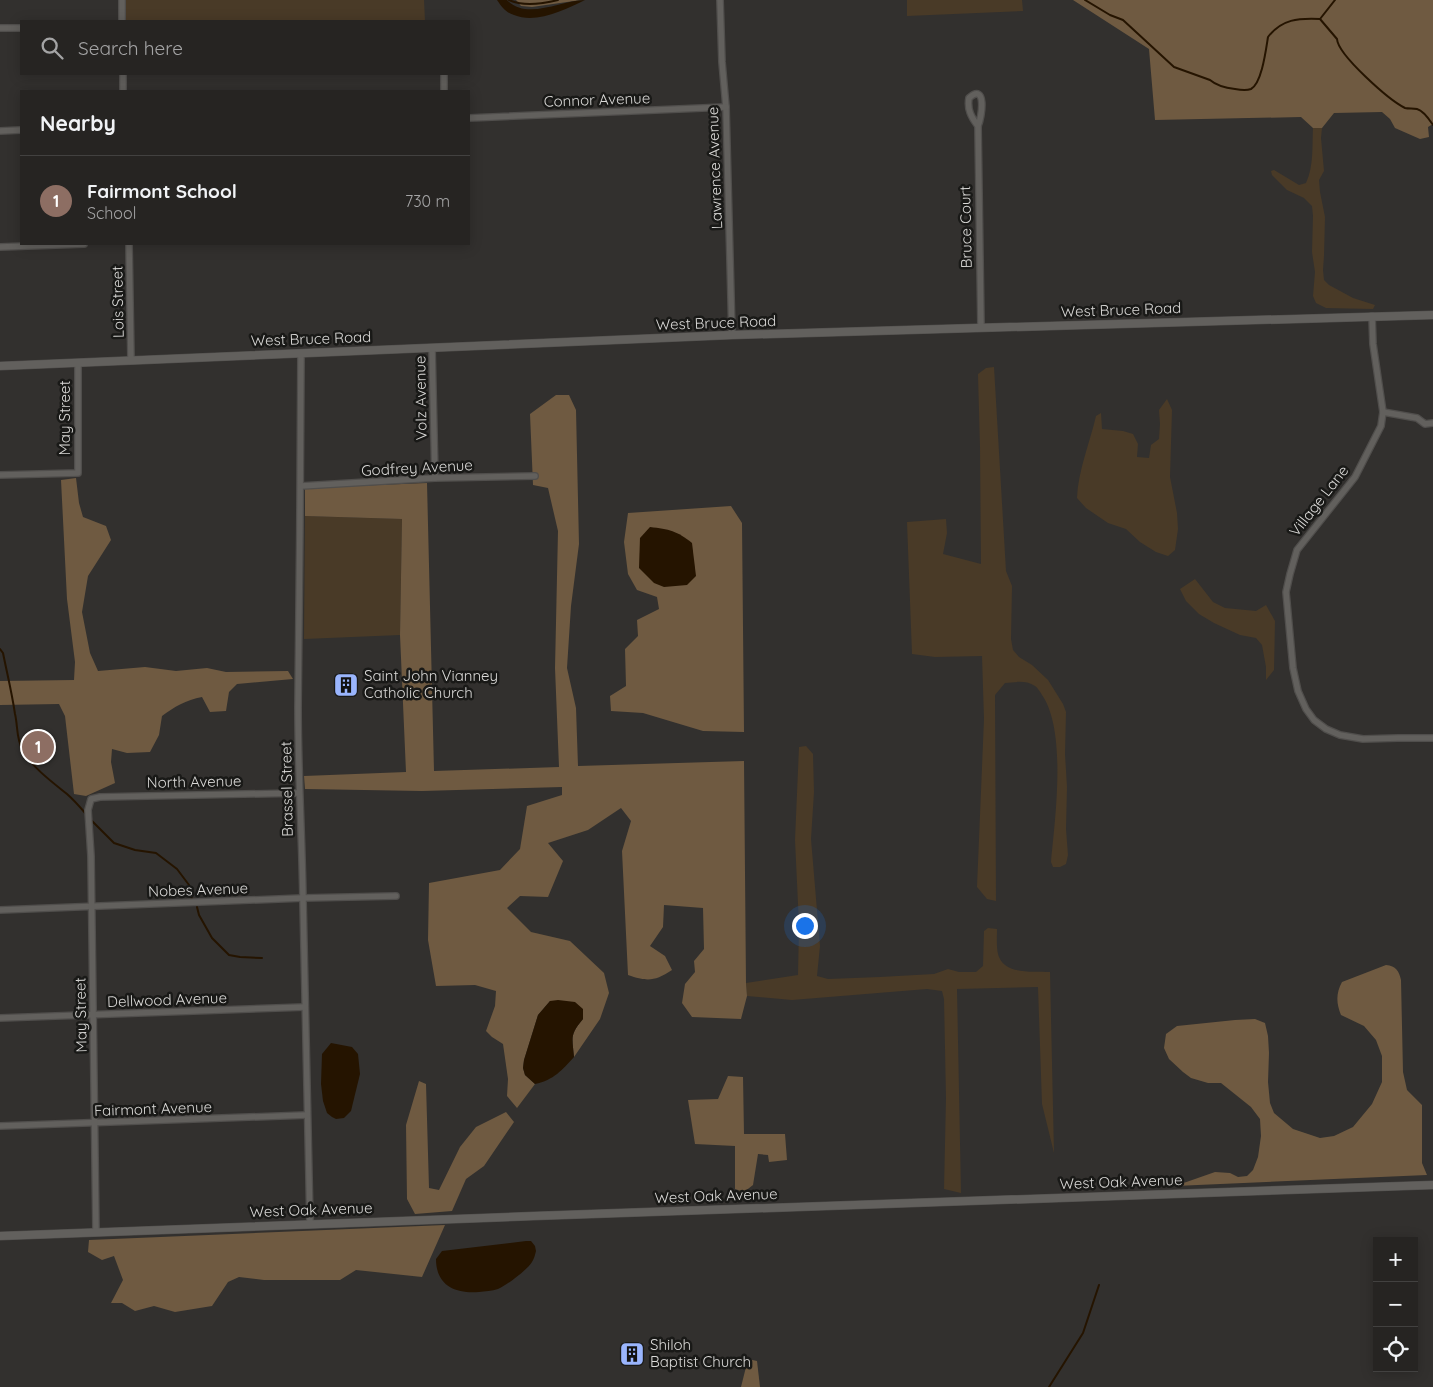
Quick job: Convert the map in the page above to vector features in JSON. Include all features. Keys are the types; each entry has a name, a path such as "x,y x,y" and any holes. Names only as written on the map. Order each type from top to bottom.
{"street":[{"path":"122,0 122,20"},
{"name":"Lawrence Avenue","path":"720,0 726,107 732,335"},
{"path":"0,28 20,28"},
{"path":"123,75 124,90"},
{"path":"444,75 444,90"},
{"name":"Bruce Court","path":"978,126 971,117 968,107 969,98 975,94 981,97 982,102 982,113 978,126 981,328"},
{"name":"Connor Avenue","path":"470,118 726,107"},
{"path":"0,131 20,130"},
{"path":"0,246 42,245"},
{"name":"Lois Street","path":"129,245 131,360"},
{"name":"West Bruce Road","path":"0,366 732,335 1433,315"},
{"name":"Village Lane","path":"1372,316 1372,344 1383,412 1381,426 1355,477 1297,550 1286,592 1293,668 1298,691 1306,709 1314,720 1326,729 1340,735 1363,739 1433,738"},
{"name":"Volz Avenue","path":"432,348 435,478"},
{"name":"Brassel Street","path":"301,353 298,708 310,1224"},
{"name":"May Street","path":"0,475 78,473 78,363"},
{"path":"1383,412 1417,418 1425,424 1433,423"},
{"name":"Godfrey Avenue","path":"301,486 435,478 535,476"},
{"name":"North Avenue","path":"91,799 100,797 299,793"},
{"name":"May Street","path":"91,799 88,810 92,907 96,1232"},
{"name":"Nobes Avenue","path":"0,910 396,896"},
{"name":"Dellwood Avenue","path":"0,1018 305,1007"},
{"name":"Fairmont Avenue","path":"0,1126 306,1115"},
{"name":"West Oak Avenue","path":"0,1236 1433,1185"}],"shaded area":[{"path":"126,0 424,0 425,20 126,20"},
{"path":"497,0 507,0 515,6 534,9 585,0 550,15 532,18 509,13"},
{"path":"516,0 581,0 532,7 521,6"},
{"path":"907,0 1022,0 1023,11 907,16"},
{"path":"1073,0 1433,0 1433,124 1428,127 1429,137 1420,139 1395,128 1390,119 1382,112 1334,113 1322,128 1313,128 1301,117 1155,120 1149,49"},
{"path":"1313,128 1322,128 1324,171 1319,180 1325,217 1324,280 1329,285 1353,298 1375,305 1373,309 1326,308 1316,303 1313,296 1315,272 1312,252 1312,206 1304,198 1287,190 1272,175 1271,171 1274,170 1299,185 1306,183 1311,163"},
{"path":"994,367 1006,571 1012,586 1011,639 1013,650 1048,680 1066,712 1066,829 1068,855 1066,864 1060,867 1053,867 1051,862 1057,800 1057,752 1055,730 1050,711 1038,689 1032,684 1024,682 1005,683 995,695 996,901 987,899 977,887 984,719 982,656 935,657 912,654 907,522 946,519 947,533 943,554 981,564 978,374 986,368"},
{"path":"556,395 569,395 576,410 579,544 571,606 567,668 576,708 578,766 744,761 747,996 741,1019 692,1017 682,1003 685,984 695,972 694,961 704,949 703,908 664,905 663,927 650,946 665,956 672,970 651,979 641,979 628,975 622,851 631,821 621,808 588,830 548,843 563,861 548,897 520,896 507,908 531,932 570,941 604,973 609,993 600,1019 574,1057 573,1036 583,1019 550,1001 538,1015 523,1068 525,1075 535,1084 517,1108 507,1096 508,1079 503,1044 486,1031 495,1006 496,991 475,985 436,986 428,940 429,883 500,870 520,849 527,806 562,795 562,787 422,791 305,789 304,776 406,772 400,635 402,519 305,516 305,488 427,483 434,771 559,767 555,668 558,531 548,488 533,485 530,414"},
{"path":"1167,399 1172,410 1170,477 1178,529 1175,550 1168,556 1156,552 1140,542 1126,529 1108,523 1086,508 1077,498 1082,467 1096,416 1101,413 1102,429 1133,434 1138,444 1137,457 1149,458 1151,445 1159,439 1159,410"},
{"path":"76,478 83,517 106,526 111,540 88,576 82,612 90,653 98,671 145,667 176,671 207,668 226,672 288,671 293,679 237,684 229,692 226,711 210,712 202,697 176,707 162,716 159,735 150,752 127,753 112,749 111,762 115,783 86,796 74,794 65,716 59,704 0,705 0,681 74,680 75,662 67,599 61,480"},
{"path":"731,506 742,523 744,732 703,731 643,713 611,711 610,696 626,686 625,649 638,636 637,620 659,609 657,597 637,590 628,574 624,542 628,513"},
{"path":"305,516 402,519 400,635 304,639"},
{"path":"650,527 673,531 692,543 696,576 687,585 664,587 654,583 639,568 640,538"},
{"path":"1195,579 1213,602 1225,608 1256,611 1266,605 1275,621 1274,670 1266,680 1262,645 1256,638 1240,635 1214,623 1199,614 1186,601 1180,589"},
{"path":"806,746 813,754 814,792 811,839 820,946 817,976 828,979 880,977 934,974 948,969 959,972 976,972 983,966 984,931 988,928 997,929 997,951 1003,963 1008,967 1021,971 1050,972 1054,1153 1042,1104 1038,987 957,989 961,1193 944,1189 946,1098 944,999 942,991 927,989 792,1000 747,996 746,983 798,975 799,925 795,840 799,747"},
{"path":"1386,965 1396,969 1401,980 1403,1072 1407,1090 1422,1105 1422,1163 1427,1175 1175,1186 1215,1172 1230,1173 1238,1177 1247,1176 1253,1170 1258,1157 1261,1136 1260,1119 1251,1107 1221,1083 1208,1083 1191,1078 1183,1072 1169,1059 1164,1048 1166,1034 1177,1026 1255,1019 1265,1023 1268,1036 1270,1103 1274,1113 1293,1129 1320,1138 1334,1136 1353,1127 1372,1104 1382,1082 1382,1056 1376,1040 1364,1026 1341,1015 1338,1006 1339,990 1342,982"},
{"path":"550,1001 575,1002 583,1009 583,1019 573,1036 574,1057 553,1077 535,1084 525,1075 523,1068 524,1060 538,1015"},
{"path":"331,1043 352,1047 358,1054 360,1074 351,1111 344,1118 336,1119 327,1113 321,1084 322,1054"},
{"path":"728,1076 743,1077 744,1134 785,1134 787,1160 769,1162 768,1155 758,1154 753,1185 744,1192 735,1189 735,1146 695,1144 688,1100 718,1099"},
{"path":"419,1081 426,1084 429,1188 439,1190 460,1147 476,1127 506,1112 514,1122 484,1166 466,1179 452,1211 415,1214 407,1199 406,1125"},
{"path":"445,1225 422,1277 356,1270 340,1280 264,1280 239,1277 228,1282 212,1306 175,1312 154,1306 135,1311 122,1303 111,1303 123,1280 114,1256 102,1260 88,1252 89,1240"},
{"path":"531,1241 535,1246 536,1251 533,1261 516,1277 498,1289 479,1292 455,1290 439,1276 436,1259 442,1251"},
{"path":"748,1359 757,1361 760,1387 741,1387"}],"waterway":[{"path":"509,0 527,4 539,4 558,0"},
{"path":"1085,0 1110,15 1123,20 1174,67 1216,84 1241,90 1251,89 1255,86 1263,65 1268,37 1273,31 1291,21 1320,19"},
{"path":"1320,19 1335,0"},
{"path":"1320,19 1337,39 1346,55 1365,76 1405,108 1417,109 1422,112 1433,125"},
{"path":"0,649 3,653 18,737 23,751 37,769 70,796 86,814"},
{"path":"91,820 114,843 135,850 156,853 177,869 189,885 192,900"},
{"path":"197,907 199,915 212,938 229,955 262,958"},
{"path":"1049,1387 1083,1333 1099,1285"}],"place":[{"name":"Saint John Vianney Catholic Church","path":"346,685"},
{"name":"Fairmont School","path":"38,747"},
{"name":"Shiloh Baptist Church","path":"632,1354"}]}
